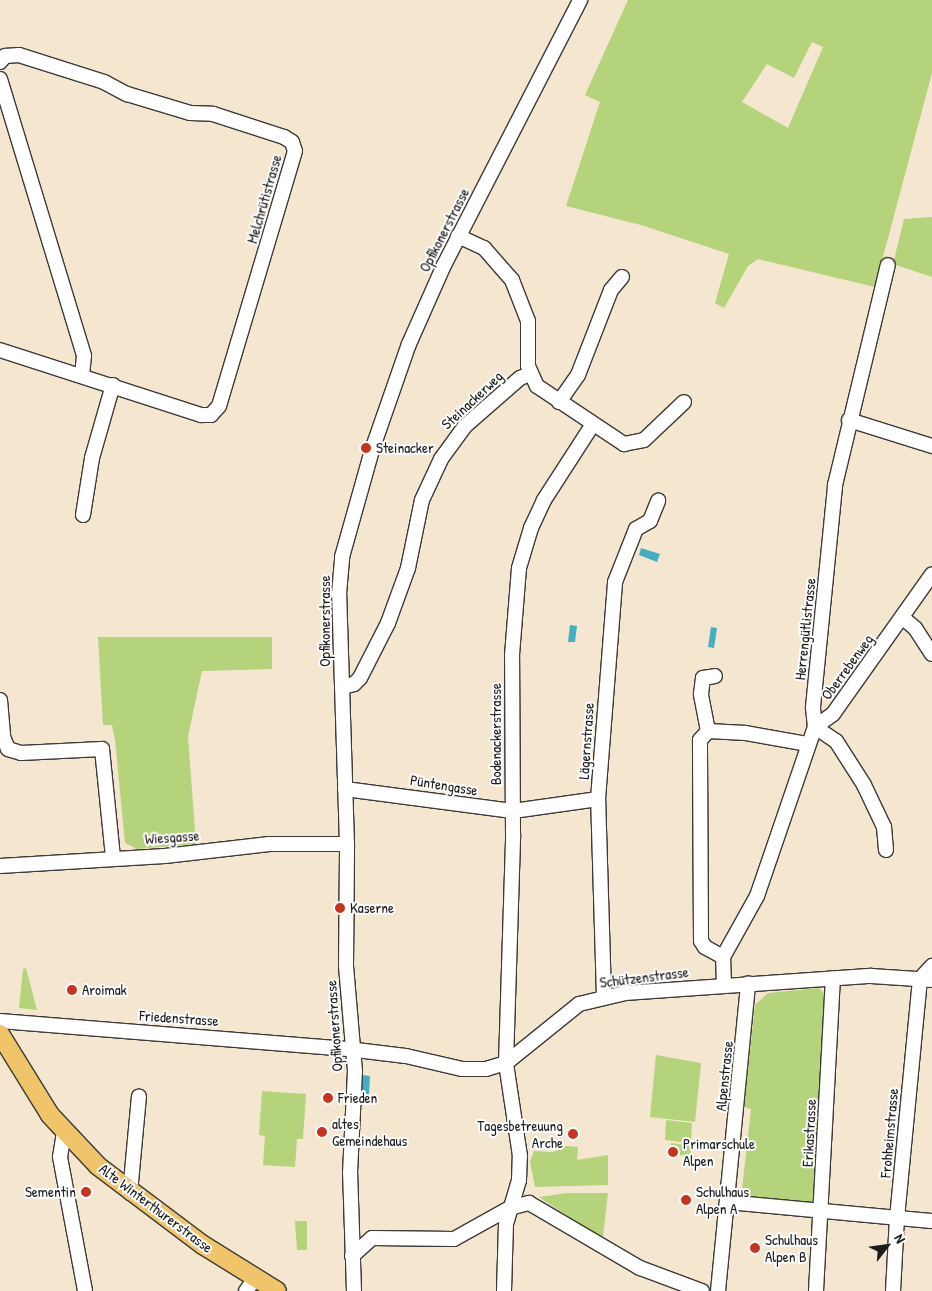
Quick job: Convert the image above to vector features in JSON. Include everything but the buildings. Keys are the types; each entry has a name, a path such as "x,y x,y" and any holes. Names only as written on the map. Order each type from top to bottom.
{"main road":[{"name":"Alte Winterthurerstrasse","path":"0,1034 50,1115 64,1132 130,1193 203,1246 250,1284 277,1291"}],"street":[{"name":"Opfikonerstrasse","path":"354,1291 350,1173 355,1050 346,966 347,844 339,594 348,531 409,344 458,236 580,0"},
{"name":"Melchrütistrasse","path":"0,62 5,56 19,55 104,82 126,94 190,113 212,114 292,142 295,150 220,406 211,415 201,415 113,385"},
{"path":"0,79 84,356 82,374"},
{"path":"458,236 484,248 512,280 528,321 530,374 537,386 624,444 635,444 644,440 684,402"},
{"name":"Herrengütlistrasse","path":"723,957 757,896 815,727 814,707 835,485 849,420 888,265"},
{"path":"559,402 578,375 611,290 622,276"},
{"path":"0,350 113,385 92,458 83,515"},
{"name":"Steinackerweg","path":"342,687 354,684 360,678 388,623 408,568 422,500 441,459 465,426 520,378 530,374"},
{"path":"849,420 932,446"},
{"name":"Bodenackerstrasse","path":"504,1291 510,1208 519,1180 520,1156 506,1063 513,811 512,654 519,568 530,528 544,500 593,424"},
{"name":"Lägernstrasse","path":"604,997 598,799 615,582 636,529 650,521 658,501"},
{"name":"Oberrebenweg","path":"815,727 833,714 903,618 932,574"},
{"path":"903,618 915,628 932,654"},
{"path":"708,732 701,694 703,678 715,676"},
{"path":"0,700 3,737 8,749 21,753 102,749 113,857"},
{"path":"815,727 836,741 864,785 884,827 886,850"},
{"path":"724,984 723,957 705,947 700,930 700,740 708,732 746,733 808,744"},
{"name":"Püntengasse","path":"345,789 513,811 598,799"},
{"name":"Wiesgasse","path":"0,866 113,857 165,856 269,844 347,844"},
{"path":"926,980 932,966"},
{"name":"Schützenstrasse","path":"355,1050 406,1056 462,1069 486,1069 506,1063 564,1014 579,1004 604,997 724,984 833,978 926,980"},
{"name":"Erikastrasse","path":"816,1291 833,978"},
{"name":"Frohheimstrasse","path":"894,1291 897,1218 926,980"},
{"name":"Alpenstrasse","path":"718,1291 748,983"},
{"name":"Friedenstrasse","path":"0,1021 355,1050"},
{"path":"130,1193 139,1096"},
{"path":"64,1132 60,1157 85,1291"},
{"path":"727,1202 932,1221"},
{"path":"352,1256 372,1238 388,1236 418,1239 454,1239 471,1233 510,1208 529,1203 640,1268 702,1291"}],"green space":[{"path":"628,0 932,0 932,73 875,287 758,259 748,266 724,308 715,303 729,254 641,225 566,206 600,102 585,95","holes":["812,42 823,47 788,128 742,102 767,64 794,78"]},
{"path":"932,217 932,277 893,264 904,219"},
{"path":"98,637 272,637 272,669 202,671 188,736 196,844 137,849 125,843 115,740 112,725 103,725"},
{"path":"26,968 37,1010 19,1008 23,969"},
{"path":"819,988 828,997 816,1204 732,1197 733,1190 742,1190 751,1109 744,1107 755,1005 768,993"},
{"path":"656,1055 701,1063 695,1122 650,1117"},
{"path":"262,1091 306,1094 303,1139 297,1139 295,1167 263,1165 265,1136 259,1135"},
{"path":"666,1120 692,1123 691,1143 665,1140"},
{"path":"671,1143 691,1146 690,1156 670,1154"},
{"path":"558,1145 578,1147 577,1160 608,1155 608,1185 535,1187 530,1162 534,1151 552,1152 558,1150"},
{"path":"567,1193 608,1193 603,1236 598,1237 539,1197"},
{"path":"295,1221 307,1221 307,1250 297,1250"}],"water":[{"path":"641,548 660,554 657,562 639,555"},
{"path":"570,625 577,626 575,642 568,642"},
{"path":"711,627 717,628 714,648 708,647"},
{"path":"362,1075 370,1076 369,1094 361,1094"}],"place":[{"name":"Steinacker","path":"366,448"},
{"name":"Kaserne","path":"340,908"},
{"name":"Aroimak","path":"72,990"},
{"name":"Frieden","path":"328,1098"},
{"name":"altes Gemeindehaus","path":"322,1132"},
{"name":"Tagesbetreuung Arche","path":"573,1134"},
{"name":"Primarschule Alpen","path":"673,1152"},
{"name":"Sementin","path":"86,1192"},
{"name":"Schulhaus Alpen A","path":"686,1200"},
{"name":"Schulhaus Alpen B","path":"755,1248"}]}
